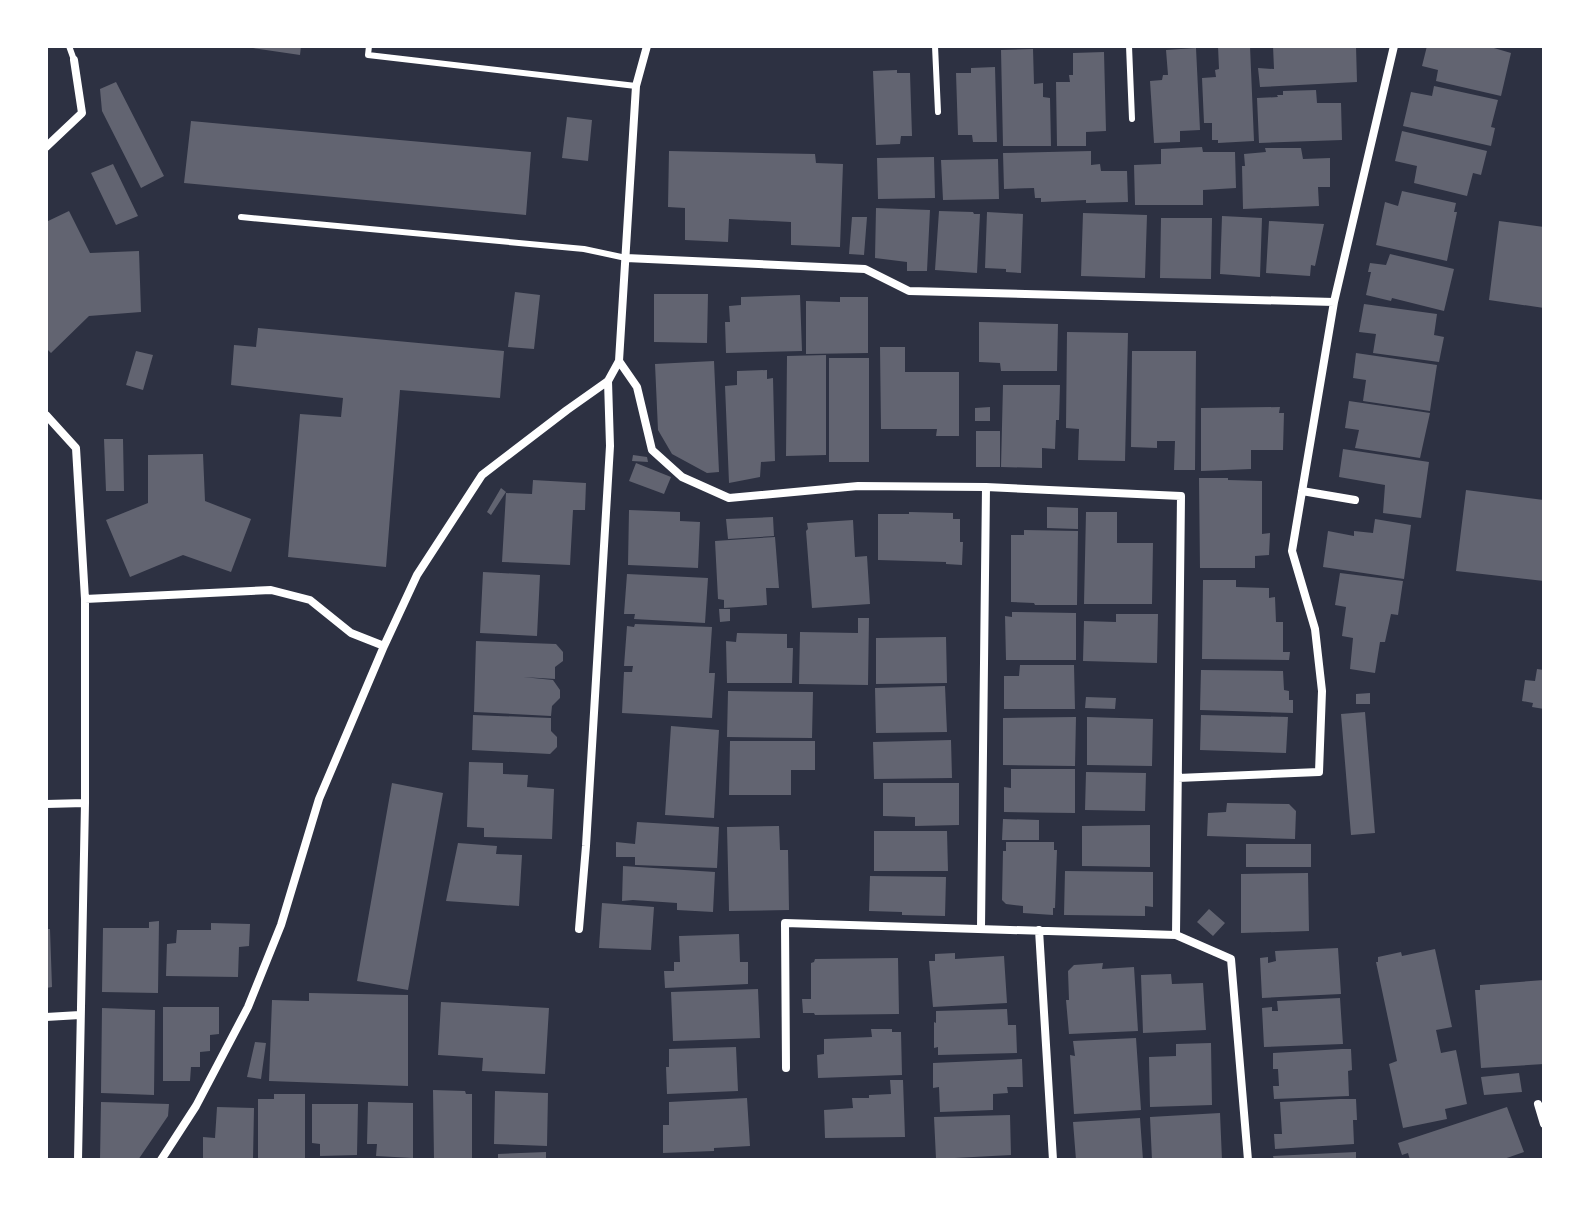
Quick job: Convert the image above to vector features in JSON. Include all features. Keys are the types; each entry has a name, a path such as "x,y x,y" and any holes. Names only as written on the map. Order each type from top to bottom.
{"street":[{"path":"161,1160 196,1106 248,1007 281,925 319,799 417,575 482,475 608,381 619,361 636,86 647,46"},
{"path":"1178,778 1319,772 1322,691 1315,629 1292,551 1334,302 1394,46"},
{"path":"46,147 82,113 74,60"},
{"path":"626,258 865,269 909,291 1334,302"},
{"path":"619,361 637,387 652,450 682,477 729,498 858,486 986,487 1181,496 1176,935"},
{"path":"579,929 610,446 608,381"},
{"path":"46,415 76,448 85,599 85,803 78,1160"},
{"path":"981,928 986,487"},
{"path":"1302,491 1355,500"},
{"path":"85,599 271,590 310,600 351,633 384,646"},
{"path":"46,804 85,803"},
{"path":"786,1068 785,923 1176,935 1231,959 1248,1160"},
{"path":"1039,930 1053,1160"},
{"path":"46,1017 80,1015"},
{"path":"1538,1104 1544,1124"}],"lane":[{"path":"69,46 74,60"},
{"path":"369,46 368,55 636,86"},
{"path":"935,46 938,112"},
{"path":"1129,46 1132,119"},
{"path":"241,217 584,249 626,258"}],"building":[{"path":"253,46 301,46 300,55"},
{"path":"1218,46 1250,46 1254,141 1218,143 1218,140 1212,140 1212,123 1204,123 1202,78 1216,77 1215,70 1219,69"},
{"path":"1273,46 1356,46 1357,82 1260,87 1258,68 1274,69"},
{"path":"1427,46 1487,46 1511,53 1501,96 1436,81 1438,70 1422,66"},
{"path":"1196,48 1200,130 1180,131 1180,142 1154,143 1150,81 1162,80 1163,75 1168,75 1166,50"},
{"path":"1033,49 1034,84 1043,83 1043,97 1050,98 1051,146 1003,146 1001,50"},
{"path":"1104,52 1106,131 1086,132 1086,146 1057,146 1056,82 1070,82 1073,53"},
{"path":"995,67 997,142 973,142 972,135 958,135 956,73 971,73 971,68"},
{"path":"897,70 897,73 910,73 912,136 901,136 900,144 876,145 873,71"},
{"path":"116,82 164,176 141,188 102,111 100,89"},
{"path":"1434,86 1498,100 1491,127 1495,128 1491,146 1403,126 1411,92 1432,96"},
{"path":"1316,90 1317,103 1341,103 1342,140 1259,143 1257,98 1278,97 1283,95 1283,91"},
{"path":"567,117 592,120 588,161 562,158"},
{"path":"191,121 531,152 526,215 184,183"},
{"path":"1402,131 1487,151 1481,175 1473,173 1467,196 1414,183 1417,166 1395,161"},
{"path":"1202,147 1203,152 1235,152 1236,188 1203,190 1203,205 1135,205 1134,165 1161,164 1161,149"},
{"path":"1265,148 1301,148 1303,159 1330,158 1330,187 1318,187 1319,206 1243,209 1244,154 1266,152"},
{"path":"669,151 815,154 816,163 843,164 840,247 791,245 791,222 729,219 728,242 685,240 685,208 668,207"},
{"path":"1091,151 1091,165 1100,164 1101,171 1127,171 1128,202 1041,202 1041,198 1035,198 1034,188 1004,189 1003,153"},
{"path":"934,157 935,198 878,199 877,158"},
{"path":"998,159 999,199 943,200 941,160"},
{"path":"113,164 138,216 116,225 91,173"},
{"path":"1402,191 1456,203 1447,261 1376,245 1385,202 1398,206"},
{"path":"876,208 930,210 927,271 907,271 907,262 875,258"},
{"path":"69,211 90,253 139,251 141,312 89,316 51,353 46,348 46,222"},
{"path":"939,211 980,214 977,273 935,270"},
{"path":"987,212 1023,214 1021,273 985,268"},
{"path":"1083,213 1147,215 1145,278 1081,276"},
{"path":"1222,216 1262,218 1260,277 1220,274"},
{"path":"852,217 867,217 864,255 849,254"},
{"path":"1161,218 1212,218 1211,279 1160,278"},
{"path":"1269,221 1324,224 1310,276 1266,273"},
{"path":"1499,221 1544,227 1544,308 1489,300"},
{"path":"1390,254 1454,269 1444,311 1366,295 1370,263 1386,265"},
{"path":"515,292 540,295 534,349 508,347"},
{"path":"654,294 708,294 707,343 654,342"},
{"path":"800,295 802,351 726,353 725,322 730,322 729,306 741,305 741,297"},
{"path":"840,297 868,297 868,353 806,354 806,301 840,302"},
{"path":"1364,304 1437,314 1434,335 1444,337 1439,362 1373,353 1376,334 1359,332"},
{"path":"979,322 1058,324 1057,371 1001,371 1000,363 979,362"},
{"path":"258,328 504,351 500,398 400,390 386,567 288,557 300,414 341,417 343,398 231,385 234,345 256,347"},
{"path":"1067,332 1128,333 1125,461 1078,460 1079,429 1066,428"},
{"path":"880,347 905,347 905,372 959,372 959,436 936,436 937,429 881,429"},
{"path":"136,351 153,355 143,390 126,385"},
{"path":"1132,351 1196,351 1195,470 1174,470 1175,441 1157,441 1157,448 1131,447"},
{"path":"1356,353 1437,365 1430,411 1363,401 1366,380 1353,378"},
{"path":"826,355 826,455 786,456 787,356"},
{"path":"829,358 869,358 869,462 829,462"},
{"path":"714,361 719,472 707,473 672,454 658,430 655,364"},
{"path":"767,370 767,379 773,378 775,461 761,462 760,477 729,483 725,386 737,385 737,371"},
{"path":"1003,385 1060,385 1055,449 1042,448 1042,468 1001,467"},
{"path":"1349,401 1430,413 1420,458 1355,448 1359,430 1345,428"},
{"path":"990,407 990,421 975,421 975,408"},
{"path":"1280,407 1279,413 1284,413 1283,450 1251,450 1251,469 1201,471 1201,408"},
{"path":"976,431 1000,431 1000,467 976,467"},
{"path":"104,439 123,439 124,491 106,491"},
{"path":"1343,449 1429,462 1421,518 1383,513 1385,485 1339,477"},
{"path":"203,454 205,501 251,519 231,572 183,555 130,577 106,520 148,503 148,455"},
{"path":"633,455 647,457 648,462 632,461"},
{"path":"636,463 671,477 664,494 629,481"},
{"path":"1199,478 1262,481 1262,534 1270,533 1269,555 1255,556 1255,568 1200,568"},
{"path":"533,480 586,483 585,510 573,510 570,565 502,562 506,493 532,494"},
{"path":"501,488 506,492 491,515 487,512"},
{"path":"1466,490 1544,500 1544,581 1456,571"},
{"path":"1047,507 1078,508 1078,529 1047,528"},
{"path":"629,510 680,512 680,521 700,522 698,568 628,565"},
{"path":"1086,512 1117,512 1117,543 1153,543 1152,604 1084,604"},
{"path":"953,513 953,519 960,519 962,565 878,560 878,514"},
{"path":"773,517 774,536 728,539 726,519"},
{"path":"1375,519 1411,525 1404,579 1323,567 1328,531 1354,536 1354,531 1373,533"},
{"path":"853,520 855,557 867,556 870,604 812,608 807,523"},
{"path":"1024,530 1078,531 1077,605 1011,602 1011,535 1024,535"},
{"path":"775,537 779,588 766,588 767,605 724,608 724,600 718,599 715,541"},
{"path":"483,572 540,575 537,636 480,633"},
{"path":"1340,573 1403,581 1398,615 1391,614 1385,642 1380,642 1375,673 1350,669 1353,638 1342,636 1346,607 1335,605"},
{"path":"627,574 708,578 705,623 634,619 635,614 624,614"},
{"path":"1203,580 1236,580 1236,587 1269,588 1269,598 1275,597 1276,622 1283,622 1283,652 1290,652 1289,660 1202,659"},
{"path":"719,609 730,609 730,621 720,622"},
{"path":"1012,612 1076,613 1076,660 1006,660 1005,616 1012,617"},
{"path":"1116,614 1158,614 1157,663 1083,661 1084,621 1116,622"},
{"path":"858,618 869,618 868,685 799,684 800,632 858,633"},
{"path":"635,624 712,627 709,673 715,673 712,718 622,713 624,672 632,672 633,666 624,666 627,626 634,627"},
{"path":"737,633 787,634 787,648 793,648 792,683 727,683 726,641 736,642"},
{"path":"946,637 947,683 876,684 876,638"},
{"path":"476,641 556,644 563,652 563,661 555,667 555,679 523,677 553,680 560,690 560,698 552,706 551,716 474,712"},
{"path":"1020,665 1074,665 1075,709 1004,709 1004,676 1019,676"},
{"path":"1537,669 1544,670 1544,709 1522,701 1525,680 1535,681"},
{"path":"1201,670 1283,671 1284,690 1289,691 1289,700 1293,700 1293,713 1200,710"},
{"path":"945,686 947,732 876,733 875,688"},
{"path":"728,691 813,692 812,738 727,737"},
{"path":"1370,693 1370,704 1356,704 1356,694"},
{"path":"1086,697 1116,698 1115,709 1085,708"},
{"path":"1365,712 1375,833 1351,835 1341,714"},
{"path":"473,715 551,718 551,731 557,737 557,747 550,754 472,750"},
{"path":"1201,715 1288,717 1286,753 1200,750"},
{"path":"1076,717 1075,766 1003,765 1003,718"},
{"path":"1087,717 1153,719 1152,766 1087,765"},
{"path":"671,726 719,730 714,818 665,815"},
{"path":"951,740 952,778 874,779 873,742"},
{"path":"730,741 815,741 815,770 791,770 791,795 729,795"},
{"path":"469,762 503,763 503,774 528,775 527,787 554,789 552,839 484,837 484,828 467,827"},
{"path":"1011,769 1075,769 1075,813 1004,812 1004,787 1011,788"},
{"path":"1086,772 1146,773 1145,811 1085,810"},
{"path":"392,783 443,793 408,990 357,981"},
{"path":"883,783 959,783 959,825 915,826 915,817 883,816"},
{"path":"1227,803 1289,804 1296,811 1295,839 1207,836 1208,813 1226,812"},
{"path":"1003,819 1039,820 1039,840 1002,840"},
{"path":"637,822 719,827 717,868 635,865 635,857 616,857 616,842 635,844"},
{"path":"1150,825 1150,867 1082,866 1082,826"},
{"path":"779,826 780,850 788,850 789,910 729,911 727,827"},
{"path":"874,831 947,831 948,871 874,871"},
{"path":"1006,842 1054,842 1054,850 1057,850 1053,915 1023,913 1023,906 1006,904 1002,900"},
{"path":"458,843 497,846 496,854 522,855 519,906 446,901"},
{"path":"1246,844 1311,844 1311,867 1246,867"},
{"path":"623,866 715,872 713,912 677,910 677,903 622,901"},
{"path":"1065,871 1153,872 1153,907 1145,906 1145,916 1064,915"},
{"path":"1308,873 1309,931 1241,933 1241,874"},
{"path":"870,876 946,877 945,916 869,911"},
{"path":"602,903 654,907 651,950 599,948"},
{"path":"1209,909 1225,923 1213,936 1197,922"},
{"path":"159,921 158,993 102,992 103,928 149,928 149,922"},
{"path":"211,923 250,924 249,946 239,947 238,977 166,976 167,944 176,943 177,930 211,930"},
{"path":"46,929 50,929 52,987 46,988"},
{"path":"739,934 740,962 748,962 748,984 665,988 664,971 674,971 674,962 680,962 679,936"},
{"path":"1338,948 1341,994 1262,998 1260,958 1268,957 1268,963 1276,961 1275,951"},
{"path":"1435,949 1452,1027 1436,1030 1441,1053 1456,1050 1467,1104 1445,1109 1447,1119 1403,1128 1389,1064 1397,1061 1376,962 1378,957"},
{"path":"955,953 955,959 1004,956 1007,1003 933,1007 929,961 935,961 935,954"},
{"path":"898,958 899,1014 803,1013 802,999 811,999 811,963 815,959"},
{"path":"1103,963 1102,969 1134,967 1138,1031 1069,1034 1066,1000 1069,1000 1068,971 1074,965"},
{"path":"1171,974 1172,984 1203,983 1206,1030 1143,1033 1141,975"},
{"path":"1544,980 1544,1064 1481,1068 1475,990 1480,990 1480,985"},
{"path":"758,989 760,1038 673,1041 671,992"},
{"path":"309,993 408,995 408,1086 269,1081 272,1000 309,1001"},
{"path":"1340,998 1343,1044 1264,1047 1262,1008 1272,1007 1272,1011 1278,1011 1277,1001"},
{"path":"441,1002 549,1008 545,1074 482,1071 483,1058 438,1055"},
{"path":"163,1007 219,1007 219,1034 210,1035 210,1051 200,1052 200,1067 191,1067 190,1081 163,1081"},
{"path":"102,1008 155,1010 154,1095 101,1093"},
{"path":"1007,1009 1008,1025 1016,1025 1017,1053 938,1055 938,1047 934,1048 936,1011"},
{"path":"871,1029 901,1032 902,1075 818,1078 817,1055 824,1054 824,1039 872,1037"},
{"path":"1136,1038 1141,1110 1074,1114 1070,1055 1075,1056 1073,1041"},
{"path":"255,1042 266,1043 261,1079 247,1077"},
{"path":"1211,1043 1212,1105 1150,1107 1149,1057 1176,1056 1176,1044"},
{"path":"736,1047 738,1091 667,1094 669,1049"},
{"path":"1351,1049 1349,1096 1274,1099 1273,1086 1279,1086 1278,1069 1273,1069 1273,1053"},
{"path":"1022,1059 1023,1087 1007,1087 1008,1093 993,1094 993,1110 940,1112 939,1087 933,1088 933,1063"},
{"path":"1519,1073 1522,1092 1484,1095 1481,1077"},
{"path":"890,1080 903,1080 905,1137 825,1138 824,1110 853,1108 852,1098 891,1094"},
{"path":"433,1090 472,1094 472,1160 434,1160"},
{"path":"495,1091 548,1093 547,1146 494,1144"},
{"path":"274,1094 305,1094 305,1160 258,1160 258,1099 274,1099"},
{"path":"747,1098 750,1146 663,1153 663,1125 669,1125 669,1102"},
{"path":"1356,1099 1354,1144 1275,1149 1274,1134 1282,1134 1280,1102"},
{"path":"101,1102 169,1104 168,1116 138,1160 100,1160"},
{"path":"368,1102 413,1103 413,1158 376,1156 377,1144 367,1144"},
{"path":"312,1104 358,1104 357,1155 320,1156 320,1144 312,1143"},
{"path":"217,1107 254,1108 253,1160 203,1160 203,1137 215,1138"},
{"path":"1507,1107 1524,1152 1501,1160 1410,1160 1408,1153 1402,1155 1398,1143"},
{"path":"1220,1113 1222,1160 1152,1160 1150,1117"},
{"path":"1010,1115 1011,1155 936,1159 934,1117"},
{"path":"1140,1118 1143,1160 1076,1160 1073,1122"},
{"path":"546,1152 546,1160 498,1160 498,1154"},
{"path":"1356,1152 1356,1160 1274,1160 1273,1156"}]}
